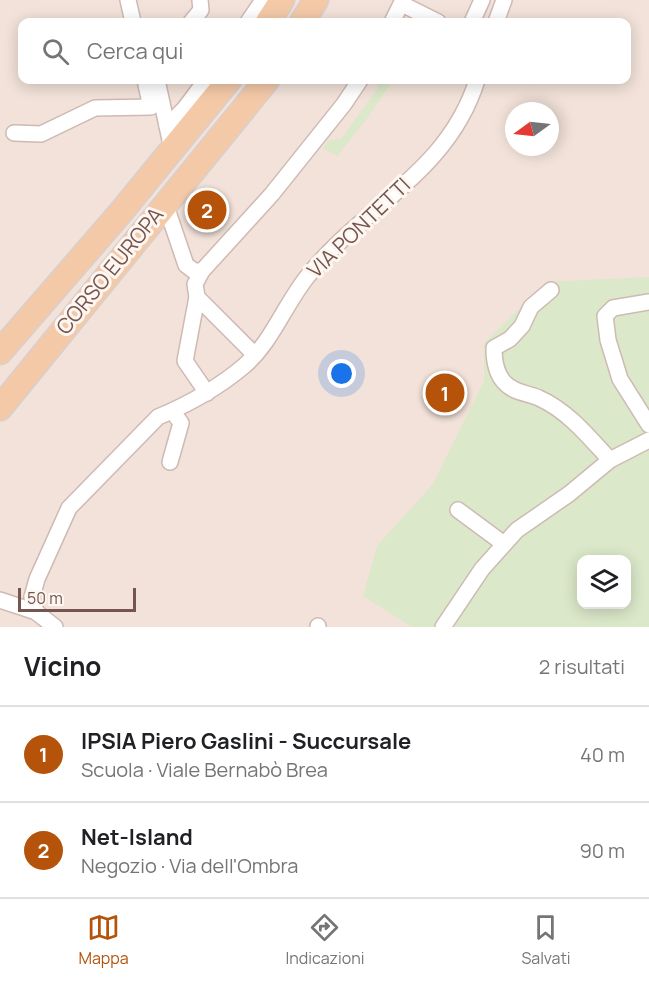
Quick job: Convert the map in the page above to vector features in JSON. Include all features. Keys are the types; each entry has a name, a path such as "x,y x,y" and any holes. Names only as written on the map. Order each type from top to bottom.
{"main road":[{"path":"271,18 282,0"},
{"path":"305,18 316,0"},
{"name":"CORSO EUROPA","path":"0,351 45,302 226,84"},
{"name":"CORSO EUROPA","path":"0,408 264,84"}],"street":[{"path":"128,0 132,18"},
{"path":"194,18 201,10 200,0"},
{"path":"251,18 263,0"},
{"path":"474,18 482,0"},
{"path":"497,18 504,0"},
{"path":"394,18 403,2 431,18"},
{"path":"14,133 41,134 96,108 151,107 146,84"},
{"path":"158,84 172,149"},
{"path":"167,126 185,108 203,84"},
{"path":"207,393 185,362 196,297 195,284 202,271 272,194 357,84"},
{"name":"VIA PONTETTI","path":"36,612 32,597 37,579 69,508 158,417 173,412 207,393 255,355 276,327 288,303 323,258 438,153 459,123 475,84"},
{"path":"165,203 186,265 194,271 202,271"},
{"path":"551,290 531,307 522,326 510,339 494,348 498,375 512,389 539,398 560,411 576,424 610,460"},
{"path":"196,297 255,355"},
{"path":"648,421 637,409 620,379 608,340 605,316 613,309 649,302"},
{"path":"170,462 181,423 173,412"},
{"path":"443,627 482,569 517,530 569,494 610,460 649,440"},
{"path":"458,510 504,544"},
{"path":"0,600 36,612 55,627"}],"shaded area":[{"path":"0,0 649,0 649,627 0,627"}],"green space":[{"path":"376,84 390,84 366,120 337,156 323,148 329,140 341,139 378,88"},
{"path":"649,277 649,627 412,627 363,596 377,546 433,484 484,381 484,343 546,282"}],"place":[{"name":"Net-Island","path":"207,210"},
{"name":"IPSIA Piero Gaslini - Succursale","path":"445,393"}]}
